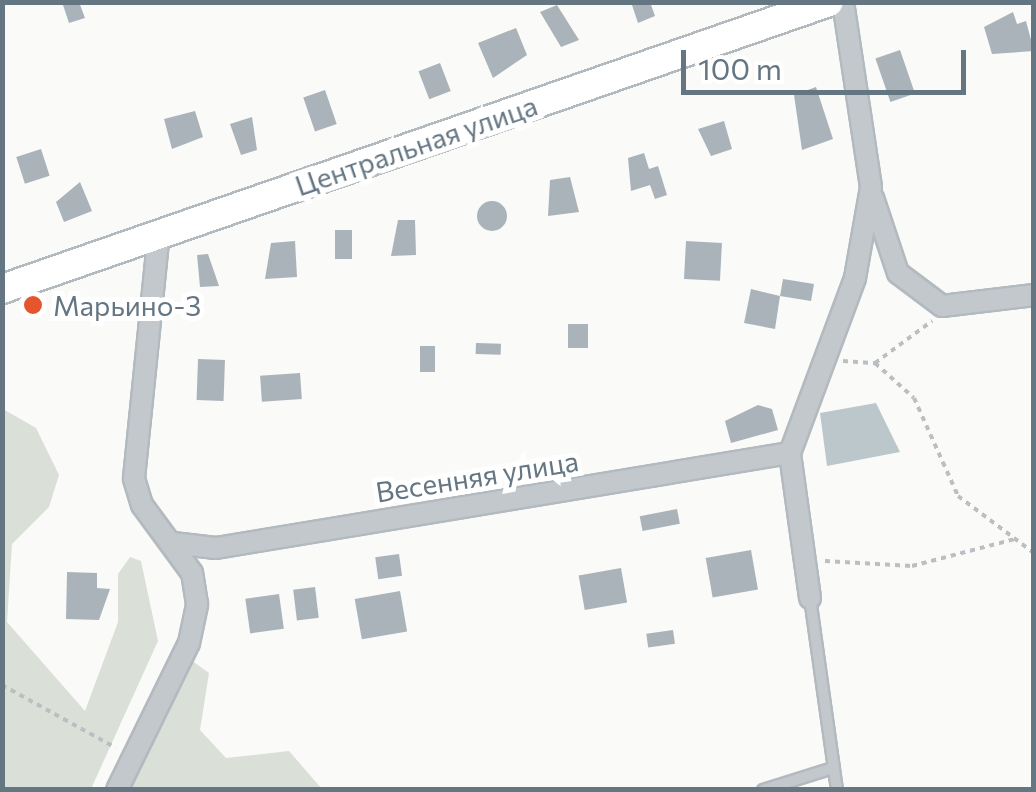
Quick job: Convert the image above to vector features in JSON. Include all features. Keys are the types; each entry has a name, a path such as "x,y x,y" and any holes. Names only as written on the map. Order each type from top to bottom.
{"main road":[{"name":"Центральная улица","path":"2,290 829,2"}],"street":[{"path":"842,2 870,187 898,273 954,306 1034,295"},
{"path":"810,598 790,453 855,278 870,187"},
{"path":"118,790 189,643 197,604 173,543 142,505 134,478 159,234"},
{"name":"Весенняя улица","path":"173,543 216,548 790,453"}],"lane":[{"path":"810,598 830,769 837,790"},
{"path":"763,790 830,769"}],"path":[{"path":"823,360 876,363 954,306"},
{"path":"876,363 914,398 958,496 1034,553"},
{"path":"803,550 843,567 894,567 1015,539"},
{"path":"2,685 133,757"}],"shaded area":[{"path":"876,403 900,452 827,466 820,413"},
{"path":"3,409 36,428 59,475 49,507 12,544 7,622 85,711 118,622 118,574 130,557 141,561 158,641 91,789 3,789"},
{"path":"191,660 209,673 200,730 226,758 289,751 322,789 123,790"}],"building":[{"path":"79,2 85,18 69,23 63,5"},
{"path":"620,2 650,2 655,16 638,23 632,5"},
{"path":"557,5 579,40 561,47 540,12"},
{"path":"1013,12 1017,24 1026,21 1034,51 992,54 984,27"},
{"path":"516,28 527,55 493,78 478,43"},
{"path":"900,50 915,93 890,102 875,58"},
{"path":"440,63 451,91 429,99 419,71"},
{"path":"816,87 833,139 802,150 794,95"},
{"path":"325,90 337,124 315,132 303,97"},
{"path":"195,111 203,137 172,149 164,119"},
{"path":"252,117 257,150 241,155 230,124"},
{"path":"724,121 732,149 711,156 698,129"},
{"path":"41,149 50,176 25,184 16,157"},
{"path":"644,153 649,169 658,166 667,195 655,199 650,185 631,191 628,158"},
{"path":"570,177 579,212 548,216 550,180"},
{"path":"80,182 92,211 64,222 56,202"},
{"path":"492,201 503,205 507,216 503,227 492,231 481,227 477,216 481,205"},
{"path":"398,220 415,220 416,255 391,256"},
{"path":"335,230 352,230 352,259 335,259"},
{"path":"295,241 297,277 265,279 271,243"},
{"path":"686,241 722,243 720,281 684,279"},
{"path":"208,254 219,286 200,287 197,255"},
{"path":"783,279 814,284 811,301 780,296"},
{"path":"751,289 780,296 775,329 744,323"},
{"path":"568,324 588,324 588,348 568,348"},
{"path":"476,343 501,344 501,355 476,354"},
{"path":"420,346 435,346 435,372 420,372"},
{"path":"198,359 225,360 224,401 197,400"},
{"path":"300,373 302,399 262,402 260,376"},
{"path":"758,405 772,409 778,430 731,443 725,421"},
{"path":"677,509 680,524 643,531 640,516"},
{"path":"751,550 758,589 713,597 706,558"},
{"path":"399,554 402,576 378,579 375,557"},
{"path":"621,568 627,602 585,610 579,575"},
{"path":"67,572 97,573 97,588 110,589 99,620 66,619"},
{"path":"315,587 319,618 297,620 293,590"},
{"path":"400,591 407,631 362,639 355,599"},
{"path":"279,594 284,629 250,633 245,599"},
{"path":"673,630 675,644 648,648 646,634"}],"place":[{"name":"Марьино-3","path":"33,305"}]}
